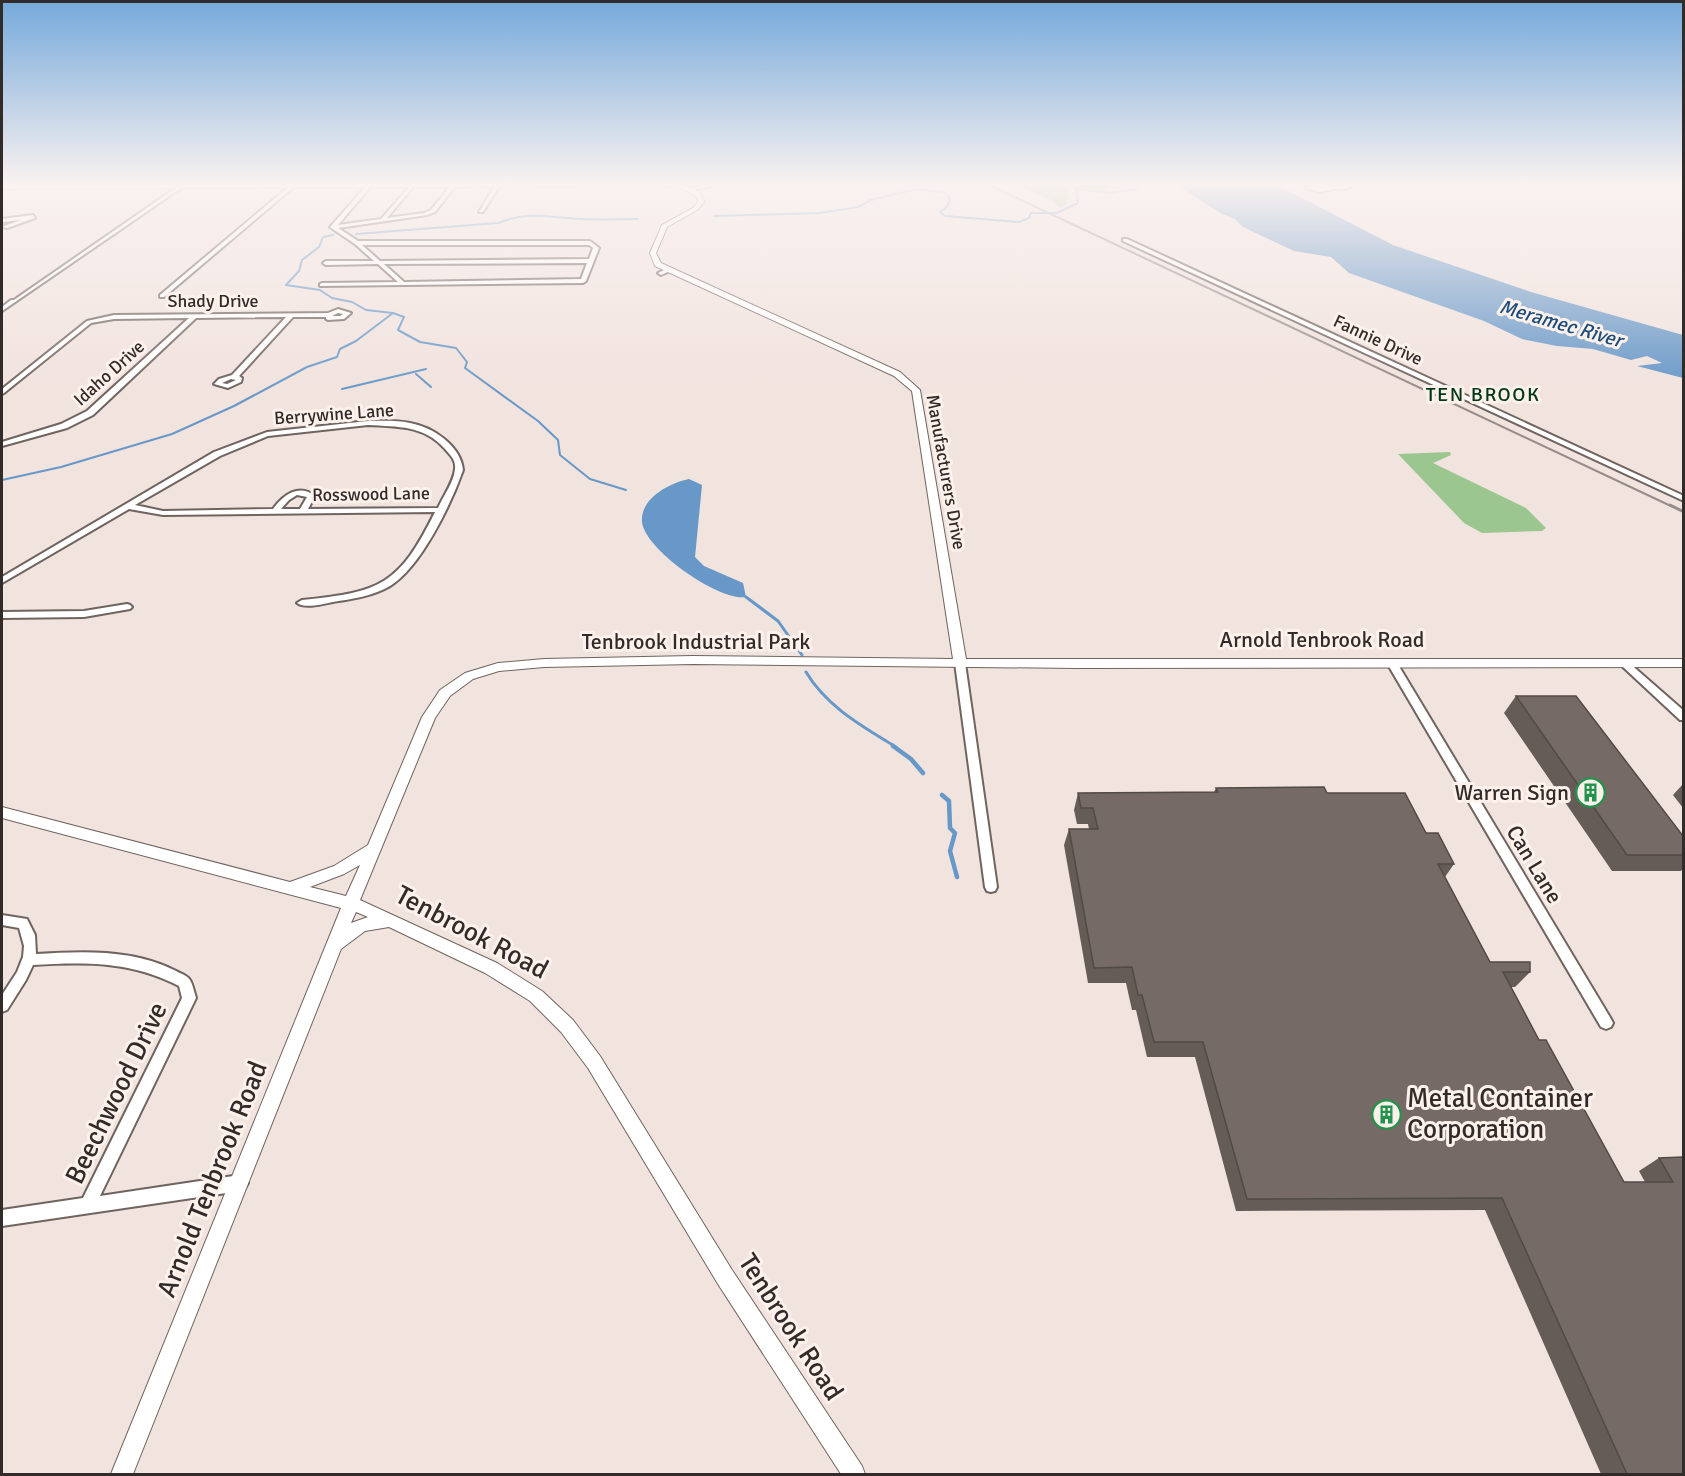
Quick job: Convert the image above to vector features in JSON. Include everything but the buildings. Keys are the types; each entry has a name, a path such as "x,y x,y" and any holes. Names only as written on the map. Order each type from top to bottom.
{"street":[{"path":"2,309 85,252"},
{"path":"162,296 216,252"},
{"path":"367,252 402,283"},
{"path":"322,285 583,281 593,252"},
{"name":"Manufacturers Drive","path":"654,252 656,262 664,272 894,372 914,387 920,399 960,663"},
{"name":"Fannie Drive","path":"1151,252 1683,499"},
{"path":"326,263 591,261"},
{"name":"Shady Drive","path":"2,392 89,322 97,319 328,315"},
{"path":"234,377 291,316"},
{"name":"Idaho Drive","path":"2,444 64,426 90,413 193,318"},
{"name":"Berrywine Lane","path":"2,580 224,450 255,437 297,429 390,423 410,425 431,433 458,459 459,470 414,560 393,580 351,597 302,603"},
{"name":"Rosswood Lane","path":"275,512 287,497 301,492 309,493 311,497 303,512"},
{"name":"Rosswood Lane","path":"127,506 164,513 440,510"},
{"path":"2,615 84,614 127,607"},
{"name":"Tenbrook Industrial Park","path":"351,904 435,706 456,684 483,670 518,664 594,661 960,663"},
{"path":"960,663 991,887"},
{"name":"Arnold Tenbrook Road","path":"960,663 1683,663"},
{"name":"Can Lane","path":"1392,663 1606,1023"},
{"path":"1625,664 1683,717"},
{"name":"Tenbrook Road","path":"2,812 351,904 393,920 514,981 546,1005 576,1037 790,1380 854,1474"},
{"path":"290,888 339,870 374,849"},
{"name":"Arnold Tenbrook Road","path":"122,1474 351,904"},
{"path":"2,920 23,923 32,939 29,960 2,1006"},
{"path":"334,946 361,925 393,920"},
{"name":"Beechwood Drive","path":"29,960 87,956 129,960 184,982 189,998 88,1205"},
{"path":"2,1218 240,1183"}],"green space":[{"path":"1450,452 1451,455 1433,463 1526,508 1546,528 1542,531 1482,533 1464,523 1398,454"}],"water":[{"name":"Meramec River","path":"1299,252 1413,252 1531,292 1683,335 1683,378 1637,366 1662,363 1647,356 1631,360 1593,349 1557,346 1522,339 1484,321 1349,273 1331,257"},
{"path":"689,479 702,485 695,557 704,566 743,583 746,597 734,596 702,583 669,559 646,533 642,522 643,513 651,499 665,488"}],"waterway":[{"path":"313,252 302,260 299,271 286,285 320,290 332,298 352,302 366,310 393,313"},
{"path":"2,480 61,467 172,434 234,406 307,367 337,357 340,349 356,341 393,313"},
{"path":"393,313 404,317 398,330 420,342 456,348 467,362 465,368 538,421 558,440 560,455 590,479 626,490"},
{"path":"342,389 426,369"},
{"path":"416,374 431,387"},
{"path":"746,597 778,621 802,655"},
{"path":"806,672 824,696 835,706 896,747"},
{"path":"893,746 911,759 923,773"},
{"path":"942,795 949,801 950,828 955,833 950,851 957,877"}],"railway":[{"path":"1131,252 1673,507"},
{"path":"1670,505 1684,512"}],"place":[{"name":"Warren Sign","path":"1590,792"},
{"name":"Metal Container Corporation","path":"1386,1114"}],"district":[{"name":"TEN BROOK","path":"1483,394"}]}
